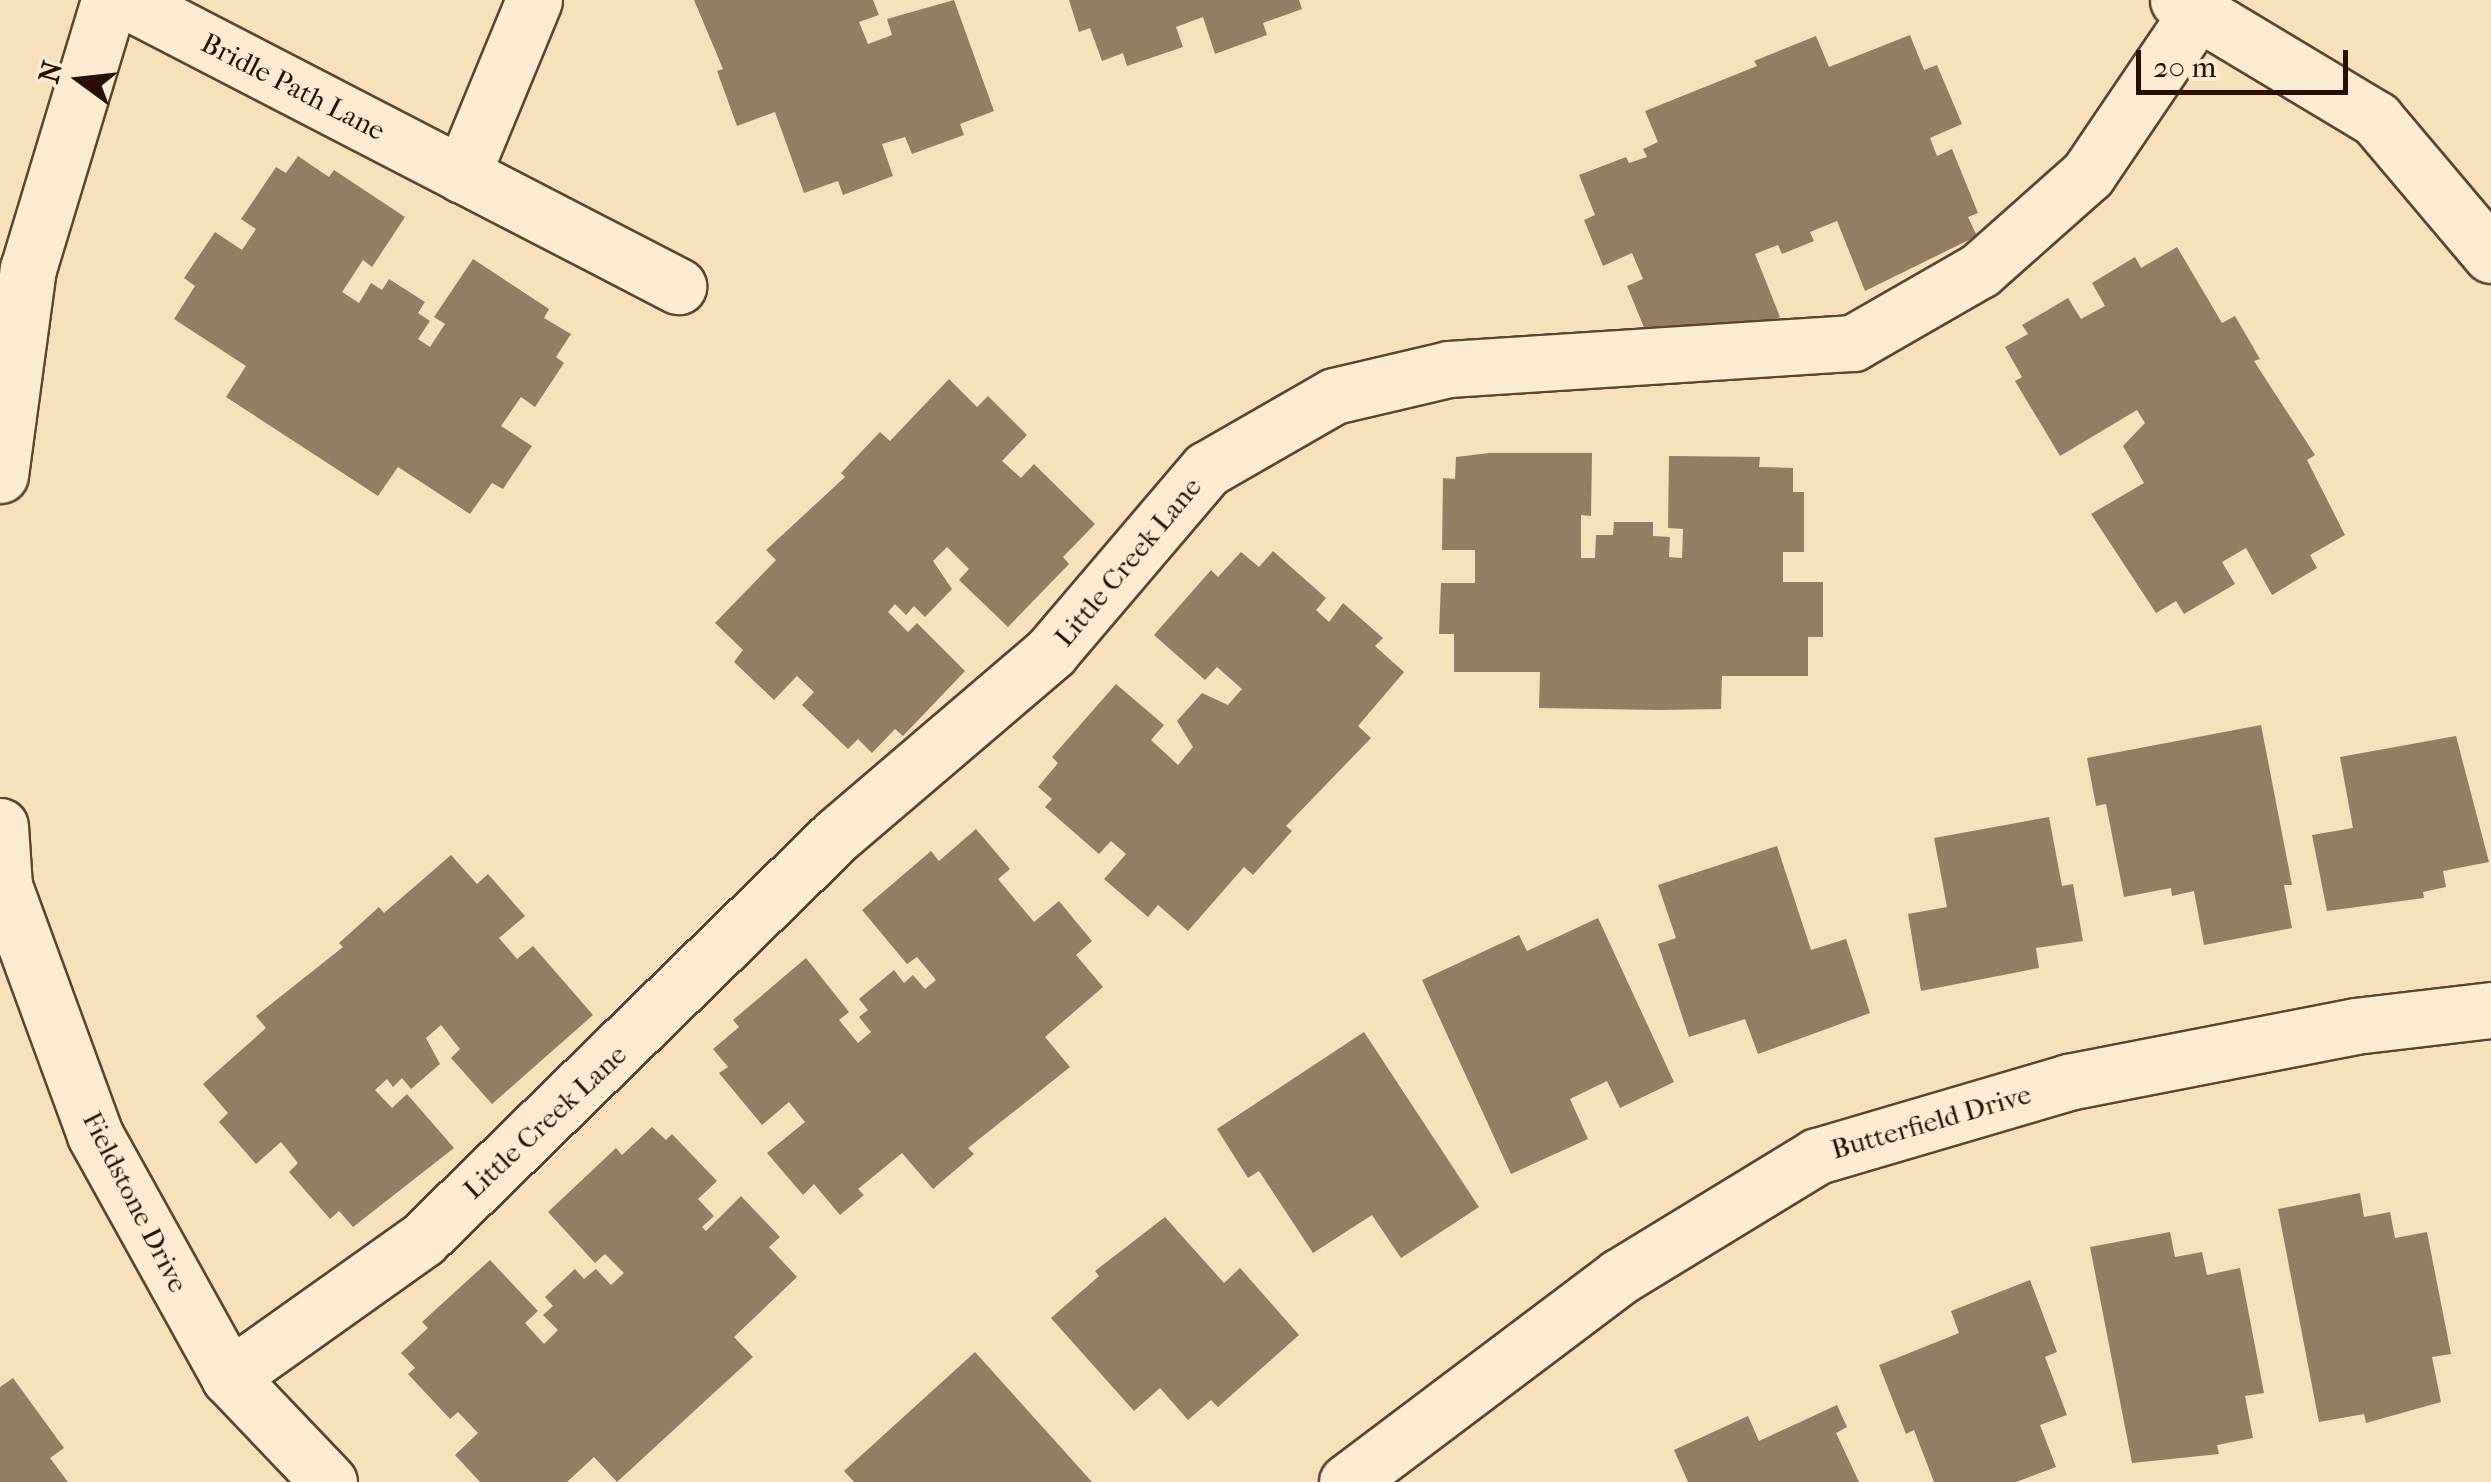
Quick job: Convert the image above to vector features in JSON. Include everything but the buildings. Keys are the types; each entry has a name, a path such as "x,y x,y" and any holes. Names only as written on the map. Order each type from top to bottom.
{"street":[{"path":"0,475 28,270 109,0"},
{"name":"Bridle Path Lane","path":"125,0 678,286"},
{"path":"462,174 534,0"},
{"path":"2188,6 2376,119 2491,255"},
{"name":"Little Creek Lane","path":"229,1377 422,1239 837,835 1051,652 1207,469 1334,396 1449,368 1852,343 1980,270 2088,174 2188,6"},
{"name":"Fieldstone Drive","path":"0,826 4,886 95,1134 229,1377 329,1482"},
{"name":"Butterfield Drive","path":"1346,1482 1620,1277 1817,1156 2068,1082 2355,1026 2491,1010"}]}
